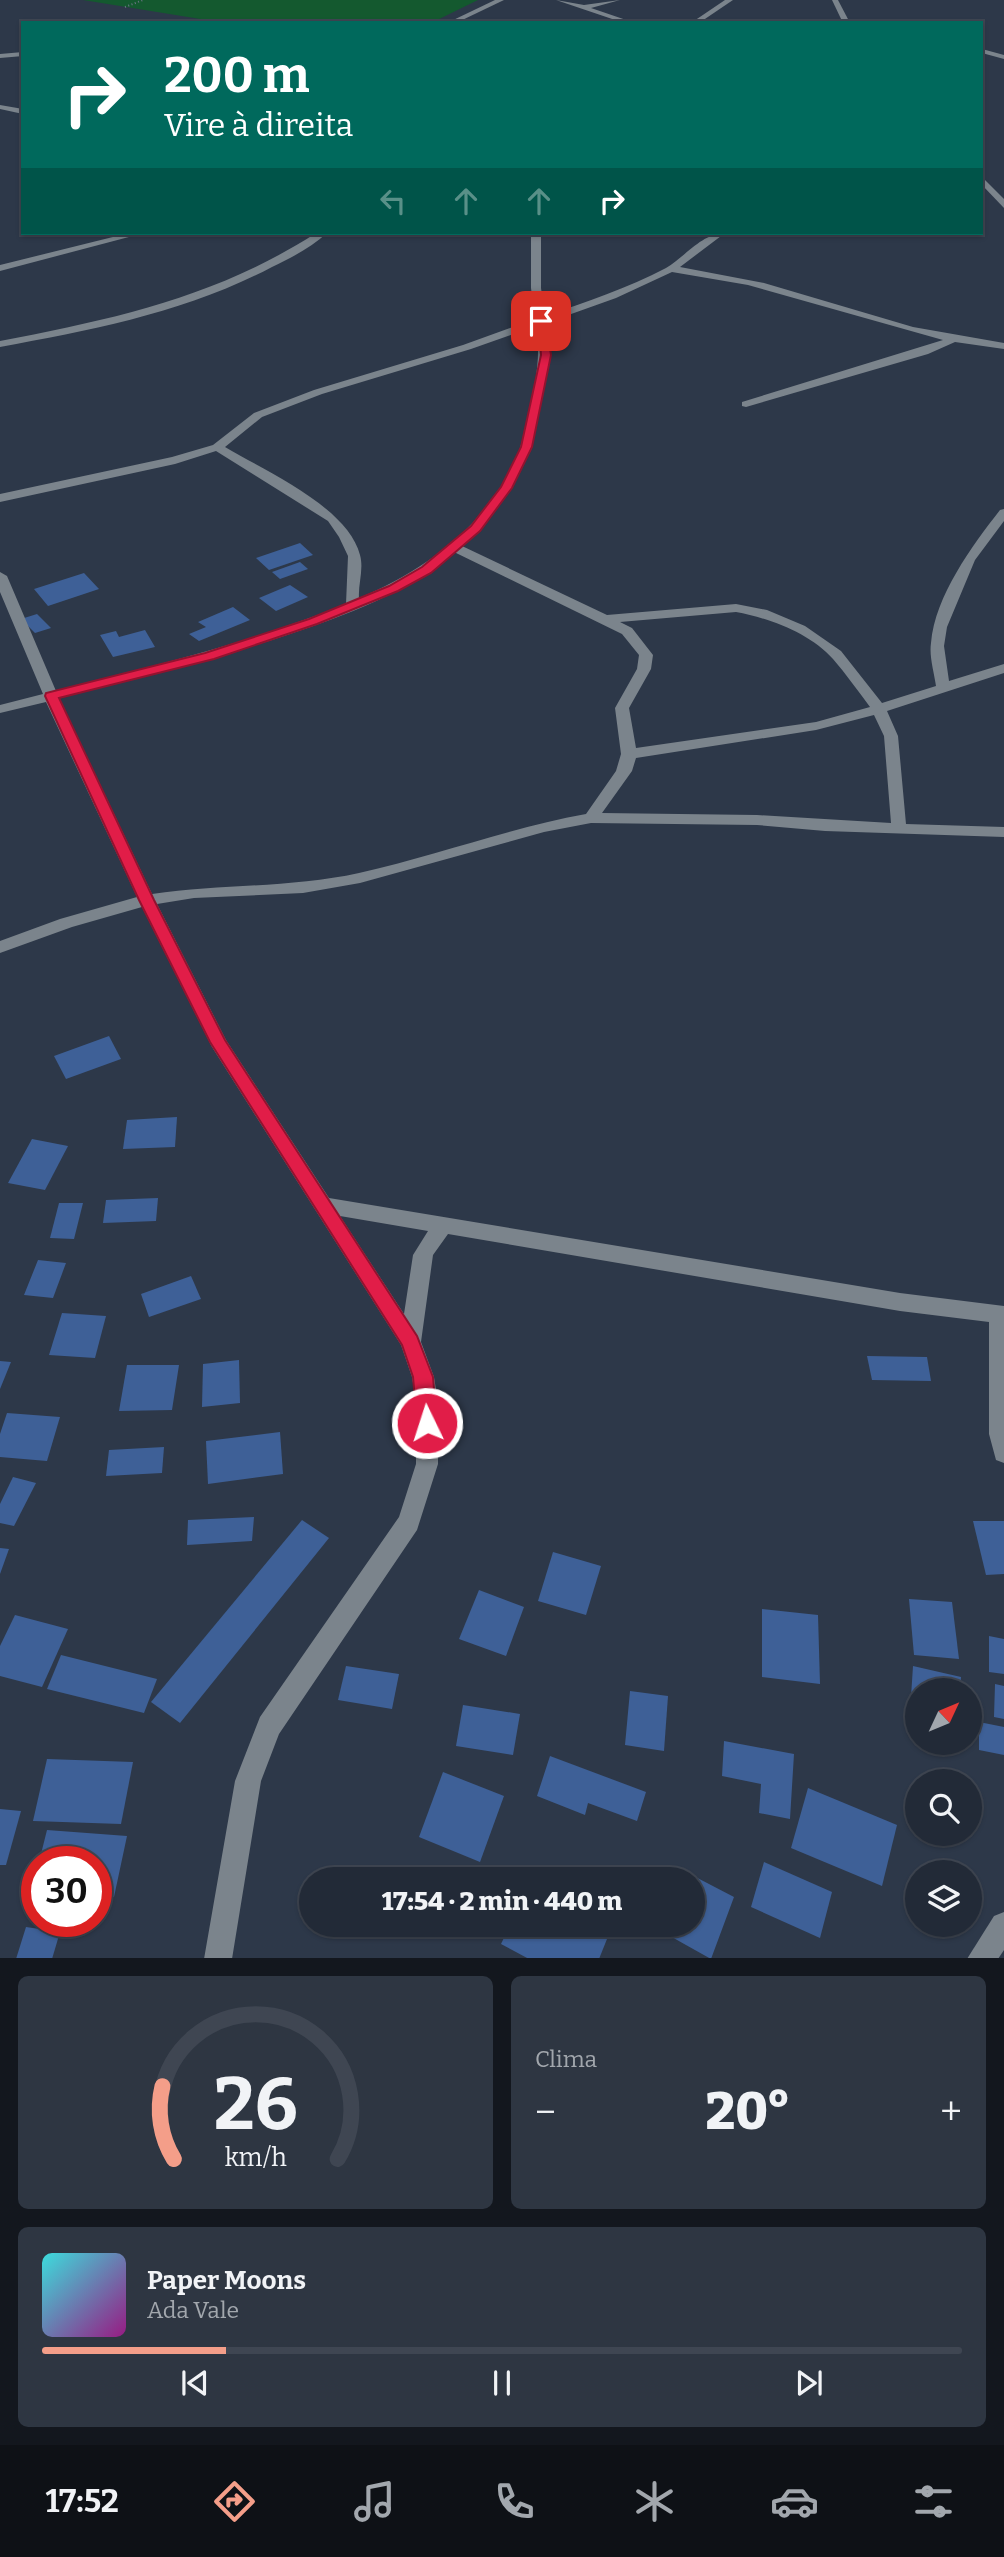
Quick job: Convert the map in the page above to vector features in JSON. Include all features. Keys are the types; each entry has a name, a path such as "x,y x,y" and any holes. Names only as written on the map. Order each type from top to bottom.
{"street":[{"path":"454,21 501,0"},
{"path":"559,0 626,21"},
{"path":"582,7 617,0"},
{"path":"697,21 730,0"},
{"path":"835,0 846,21"},
{"path":"983,51 1004,57"},
{"path":"0,56 21,54"},
{"path":"0,107 21,112"},
{"path":"983,181 1004,205"},
{"path":"0,268 131,235"},
{"path":"0,344 95,327 183,304 272,264 319,235"},
{"path":"0,709 210,656 353,606 426,570 475,528 506,488 526,447 546,355 536,288 536,235"},
{"path":"0,498 175,460 217,447 258,415 612,296 671,269 717,235"},
{"path":"671,269 758,285 882,324 953,339 1004,346"},
{"path":"746,404 816,386 891,360 929,352 953,339"},
{"path":"217,447 328,514 335,522 355,558 350,587 353,606"},
{"path":"943,687 937,646 940,627 969,559 1004,513"},
{"path":"453,547 627,631 646,655 644,669 622,708 629,754 624,771 591,818"},
{"path":"0,576 51,696 147,900 218,1042 410,1342 423,1377 427,1402 427,1464 409,1522 269,1726 248,1781 218,1958"},
{"path":"605,619 720,608 762,613 800,629 836,654 878,707 891,736 899,829"},
{"path":"629,754 816,726 851,718 1004,668"},
{"path":"0,947 66,923 147,900 194,892 303,888 360,878 543,827 591,818 745,820 1004,832"},
{"path":"321,1205 900,1302 1002,1315 1000,1434 1004,1454"},
{"path":"410,1342 423,1255 444,1225"},
{"path":"981,1958 1004,1926"}],"path":[{"path":"125,7 143,0"}],"green space":[{"path":"83,0 478,0 435,21 213,21"}],"building":[{"path":"300,543 313,555 269,570 256,558"},
{"path":"300,562 308,569 280,579 272,572"},
{"path":"84,573 99,589 48,606 34,589"},
{"path":"290,585 308,597 276,611 259,598"},
{"path":"233,607 250,620 199,641 189,634 206,627 198,622"},
{"path":"37,614 51,628 35,633 21,619"},
{"path":"145,630 155,647 113,657 100,635 116,631 119,637"},
{"path":"109,1036 121,1059 66,1079 54,1056"},
{"path":"177,1117 175,1147 123,1149 127,1120"},
{"path":"32,1139 68,1146 45,1190 8,1183"},
{"path":"158,1198 156,1221 103,1223 106,1200"},
{"path":"59,1203 83,1203 74,1239 50,1238"},
{"path":"38,1260 66,1263 53,1298 24,1295"},
{"path":"191,1276 201,1299 149,1317 141,1294"},
{"path":"62,1313 106,1316 95,1358 49,1355"},
{"path":"867,1356 927,1357 931,1381 872,1380"},
{"path":"239,1360 240,1403 202,1407 203,1364"},
{"path":"0,1361 11,1362 0,1389"},
{"path":"127,1365 179,1365 172,1410 119,1411"},
{"path":"7,1413 60,1417 47,1461 0,1457 0,1434"},
{"path":"280,1432 283,1474 208,1484 206,1441"},
{"path":"164,1447 162,1473 106,1476 109,1450"},
{"path":"13,1477 36,1483 14,1526 0,1523 0,1504"},
{"path":"254,1517 252,1541 187,1545 188,1520"},
{"path":"302,1520 329,1538 180,1723 151,1702"},
{"path":"973,1521 1004,1521 1004,1574 986,1575"},
{"path":"0,1548 9,1549 0,1574"},
{"path":"553,1552 601,1566 586,1615 538,1601"},
{"path":"479,1590 524,1607 506,1656 459,1639"},
{"path":"909,1599 952,1602 959,1659 914,1655"},
{"path":"762,1609 818,1615 820,1684 762,1677"},
{"path":"15,1615 68,1629 42,1687 0,1676 0,1646"},
{"path":"989,1636 1004,1639 1004,1674 989,1672"},
{"path":"61,1655 157,1679 144,1713 47,1689"},
{"path":"346,1666 399,1674 392,1709 338,1700"},
{"path":"913,1666 961,1677 961,1678 912,1678"},
{"path":"995,1684 1004,1686 1004,1719 994,1717"},
{"path":"630,1691 668,1696 664,1751 625,1745"},
{"path":"463,1705 520,1714 513,1755 456,1746"},
{"path":"982,1723 1004,1727 1004,1755 982,1751"},
{"path":"724,1741 794,1754 790,1819 759,1813 761,1784 722,1776"},
{"path":"550,1756 646,1792 637,1821 588,1803 585,1815 537,1796"},
{"path":"47,1759 133,1762 121,1824 33,1821"},
{"path":"443,1772 504,1796 480,1862 419,1837"},
{"path":"808,1788 897,1825 882,1886 791,1848"},
{"path":"0,1809 21,1811 6,1865 0,1865"},
{"path":"47,1830 127,1836 114,1897 112,1846 43,1846"},
{"path":"764,1862 832,1892 820,1938 751,1907"},
{"path":"705,1882 734,1897 709,1958 672,1937 705,1937"},
{"path":"23,1937 59,1937 52,1958 16,1958"},
{"path":"504,1937 608,1937 599,1958 527,1958 501,1944"}],"route":[{"path":"427,1423 423,1377 410,1342 218,1042 147,900 51,696 210,656 313,622 393,589 426,570 475,528 506,488 526,447 546,355 541,321"}]}
